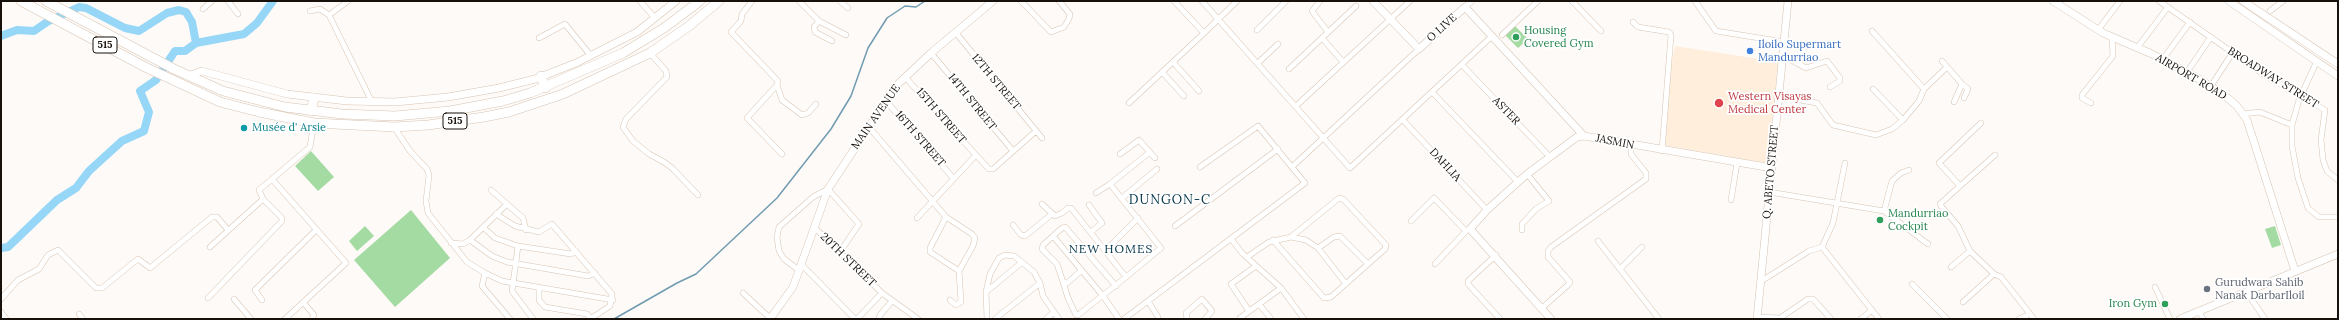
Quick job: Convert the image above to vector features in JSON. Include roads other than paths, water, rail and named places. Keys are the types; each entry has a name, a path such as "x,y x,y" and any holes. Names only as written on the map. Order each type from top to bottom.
{"highway":[{"name":"515","path":"21,1 145,67 220,102 276,116 314,123 394,127 445,123 509,112 581,87 650,53 689,26 719,1"},
{"name":"515","path":"48,2 150,57 223,91 278,106 311,111 372,116 444,112 504,101 545,88 642,42 700,1"},
{"path":"577,74 581,87"},
{"path":"541,76 545,88"},
{"path":"311,111 314,98"},
{"path":"276,116 278,106"},
{"path":"444,112 445,123"}],"street":[{"path":"203,9 212,1"},
{"path":"228,1 238,14"},
{"path":"329,15 348,1"},
{"path":"640,1 655,18"},
{"path":"188,76 202,71 252,86 314,98 372,102 419,101 448,98 499,88 541,76 591,56 637,32 676,1"},
{"path":"752,1 742,14 741,21 731,32 778,81 782,100 802,115 808,113 816,104"},
{"path":"799,1 819,21 846,35"},
{"path":"840,1 848,8"},
{"name":"MAIN AVENUE","path":"770,319 788,297 801,268 828,188 868,126 905,77 993,1"},
{"path":"1021,1 1048,31 1051,32 1060,30 1069,19 1070,14 1061,3"},
{"path":"1174,1 1204,33"},
{"path":"1129,103 1237,1"},
{"path":"1257,30 1286,1"},
{"path":"1320,1 1312,11 1328,32"},
{"path":"1292,166 1419,49 1391,18 1373,1"},
{"path":"1296,106 1410,1"},
{"path":"1465,7 1472,1"},
{"path":"1502,35 1538,1"},
{"path":"1572,1 1601,31"},
{"path":"1695,1 1716,31 1784,42"},
{"name":"Q. ABETO STREET","path":"1757,318 1788,1"},
{"name":"AIRPORT ROAD","path":"2053,1 2098,30 2163,59 2231,100 2243,114 2295,271"},
{"path":"2098,30 2120,1"},
{"name":"BROADWAY STREET","path":"2160,1 2233,52 2325,110 2321,140 2323,160 2327,171 2338,180"},
{"path":"2229,1 2316,63 2338,76"},
{"path":"2243,1 2338,64"},
{"path":"2270,11 2282,1"},
{"path":"1205,2 1218,19 1350,168 1491,37"},
{"path":"1288,69 1356,6"},
{"name":"JASMIN","path":"1465,7 1491,37 1584,136 1631,146 1772,168"},
{"name":"O LIVE","path":"1419,49 1465,7"},
{"path":"2137,48 2168,7"},
{"path":"310,11 320,9 329,15 372,102"},
{"path":"819,21 814,27 815,32 832,42"},
{"path":"1633,22 1638,28 1669,32 1672,38 1664,111 1662,151"},
{"path":"2163,59 2190,22"},
{"path":"539,38 565,24 591,56"},
{"path":"1872,31 1924,89"},
{"name":"12TH STREET","path":"956,33 1042,138"},
{"path":"2091,103 2082,98 2082,95 2112,56 2112,37"},
{"path":"2186,72 2211,37"},
{"path":"1322,38 1343,62"},
{"path":"1258,63 1278,44"},
{"path":"2210,86 2233,52"},
{"path":"650,53 666,71 667,77 626,119 622,128 633,141 648,154 664,162 698,195"},
{"name":"14TH STREET","path":"931,53 1013,151"},
{"path":"1782,55 1806,68 1826,62 1840,78 1840,81 1830,87"},
{"path":"1942,61 1968,89 1964,98"},
{"path":"1173,62 1199,91"},
{"path":"2316,63 2301,96 2292,125 2292,146 2298,178 2308,208 2312,213 2319,217 2338,217"},
{"name":"ASTER","path":"1462,65 1549,156"},
{"path":"1778,96 1817,103 1833,125 1873,135 1888,131 1903,120 1919,102 1924,89 1947,67"},
{"path":"1162,72 1184,96"},
{"name":"15TH STREET","path":"905,77 989,169 993,169 1013,151"},
{"path":"1954,102 1962,84"},
{"path":"778,85 747,118 782,154"},
{"path":"1873,89 1903,120"},
{"path":"1432,92 1518,182"},
{"name":"16TH STREET","path":"886,101 953,178"},
{"path":"2243,114 2260,112 2292,125"},
{"name":"DAHLIA","path":"1403,120 1487,210"},
{"path":"208,298 282,221 282,218 263,199 259,190 310,147 314,123"},
{"path":"1960,186 1939,163 1981,123"},
{"path":"868,126 946,217 970,231 975,238 973,246 959,271 961,302 956,305 950,300"},
{"path":"1124,319 1305,183 1260,127 1256,126 1200,167"},
{"path":"394,127 405,144 427,169 429,175 426,201 428,213 467,262 485,274 513,283 613,300"},
{"path":"1013,151 1036,131"},
{"path":"1435,264 1487,210 1518,182 1549,156 1576,137 1584,136"},
{"path":"1120,154 1139,140 1155,158"},
{"path":"1542,308 1570,282 1548,257 1548,251 1551,247 1646,179 1646,173 1631,154 1631,146"},
{"path":"1175,226 1278,148"},
{"path":"1096,193 1110,184 1150,152"},
{"path":"917,218 976,155"},
{"path":"1995,155 1940,204 1958,226 1970,251 1994,274 2001,277 2032,317 2019,319"},
{"path":"1731,200 1736,163"},
{"path":"1760,282 1809,251 1822,247 1833,223 1845,163"},
{"path":"1122,198 1157,168"},
{"path":"1884,211 1892,181 1901,172 1908,170"},
{"path":"1522,230 1522,224 1536,209 1549,201 1528,174"},
{"path":"272,179 346,262 346,265 285,319"},
{"path":"1110,184 1161,248 1116,286 1077,315 1068,298 1057,264 1042,249 1043,245 1065,227 1116,286"},
{"path":"840,252 859,224 828,188 813,197 779,227 777,237 779,251 784,259 801,268 856,319 882,293"},
{"path":"491,190 523,218 526,230"},
{"path":"1769,192 1884,211 1928,244"},
{"path":"1273,240 1324,298 1331,297 1385,249 1386,245 1341,198 1291,237"},
{"path":"1411,220 1434,198 1496,255 1551,319"},
{"path":"210,247 263,199"},
{"path":"451,243 464,244 470,240 482,226 507,204"},
{"path":"1042,204 1052,214 1060,215 1070,207 1106,250 1126,277"},
{"path":"1088,205 1102,223 1091,232"},
{"path":"496,214 509,223 526,230 541,232 552,224 612,294 613,300 610,306 591,319 587,314 545,307 538,300 539,287"},
{"path":"1013,225 1021,235 1025,236 1052,214"},
{"path":"1,299 18,280 39,269 48,255 58,250 96,288 102,288 138,259 150,268 212,217 217,217 228,230"},
{"path":"946,217 930,248 930,252 959,271"},
{"path":"1106,250 1138,218"},
{"path":"482,226 495,238 518,246 570,254 576,251"},
{"name":"20TH STREET","path":"814,227 882,293 918,319"},
{"path":"262,300 255,290 316,230"},
{"path":"1053,236 1103,296 1119,319"},
{"path":"1318,248 1334,237 1340,236 1368,264"},
{"path":"1247,257 1273,240 1291,237 1306,240 1318,248 1346,284"},
{"path":"1231,239 1256,266 1281,288 1304,319"},
{"path":"470,240 492,256 515,264 588,276 595,273"},
{"path":"1598,241 1621,268 1659,319"},
{"path":"518,246 513,283 513,295 533,319"},
{"path":"1621,268 1642,247"},
{"path":"1822,247 1879,319"},
{"path":"1951,267 1970,251"},
{"path":"2180,319 2338,254"},
{"path":"987,319 986,292 990,274 999,258 1011,255 1034,272 1040,283 1043,296 1059,319"},
{"path":"1496,255 1468,281 1468,284 1500,319"},
{"path":"986,292 1021,262"},
{"path":"1249,311 1231,284 1256,266"},
{"path":"1063,282 1067,283 1081,271"},
{"path":"485,274 482,286 510,319"},
{"path":"1963,302 1994,274"},
{"path":"995,319 1040,283"},
{"path":"1912,284 1947,319"},
{"path":"2155,287 2170,319"},
{"path":"1240,319 1281,288"},
{"path":"2247,292 2265,319"},
{"path":"743,293 770,319"},
{"path":"234,299 248,318"},
{"path":"1187,319 1186,313 1202,299 1212,311 1205,319"},
{"path":"1757,318 1780,318 1808,299 1813,299 1831,319"},
{"path":"879,319 880,315 892,301"},
{"path":"1148,301 1158,317"},
{"path":"303,302 314,316 312,319"},
{"path":"1259,304 1271,319"},
{"path":"1861,319 1872,310"},
{"path":"2199,311 2203,319"},
{"path":"1,312 6,319"},
{"path":"1046,319 1054,312"},
{"path":"79,314 83,319"}],"waterway":[{"path":"1,248 8,247 57,200 76,188 89,171 122,141 144,131 149,112 140,91 156,80 175,51 185,51 196,43 244,34 257,23 273,1"},
{"path":"614,319 677,283 696,274 777,198 831,129 851,96 868,48 887,18 905,6 916,7 925,1"},
{"path":"1,36 17,30 34,31 47,22 79,7 86,8 125,28 139,31 167,13 179,10 186,12 192,22 196,43"}],"place":[{"name":"Housing Covered Gym","path":"1516,37"},
{"name":"Iloilo Supermart Mandurriao","path":"1750,51"},
{"name":"Western Visayas Medical Center","path":"1719,103"},
{"name":"Musée d' Arsie","path":"244,128"},
{"name":"Mandurriao Cockpit","path":"1880,220"},
{"name":"Gurudwara Sahib Nanak DarbarIloil","path":"2207,289"},
{"name":"Iron Gym","path":"2165,304"}],"district":[{"name":"DUNGON-C","path":"1170,200"},
{"name":"NEW HOMES","path":"1111,250"}]}
